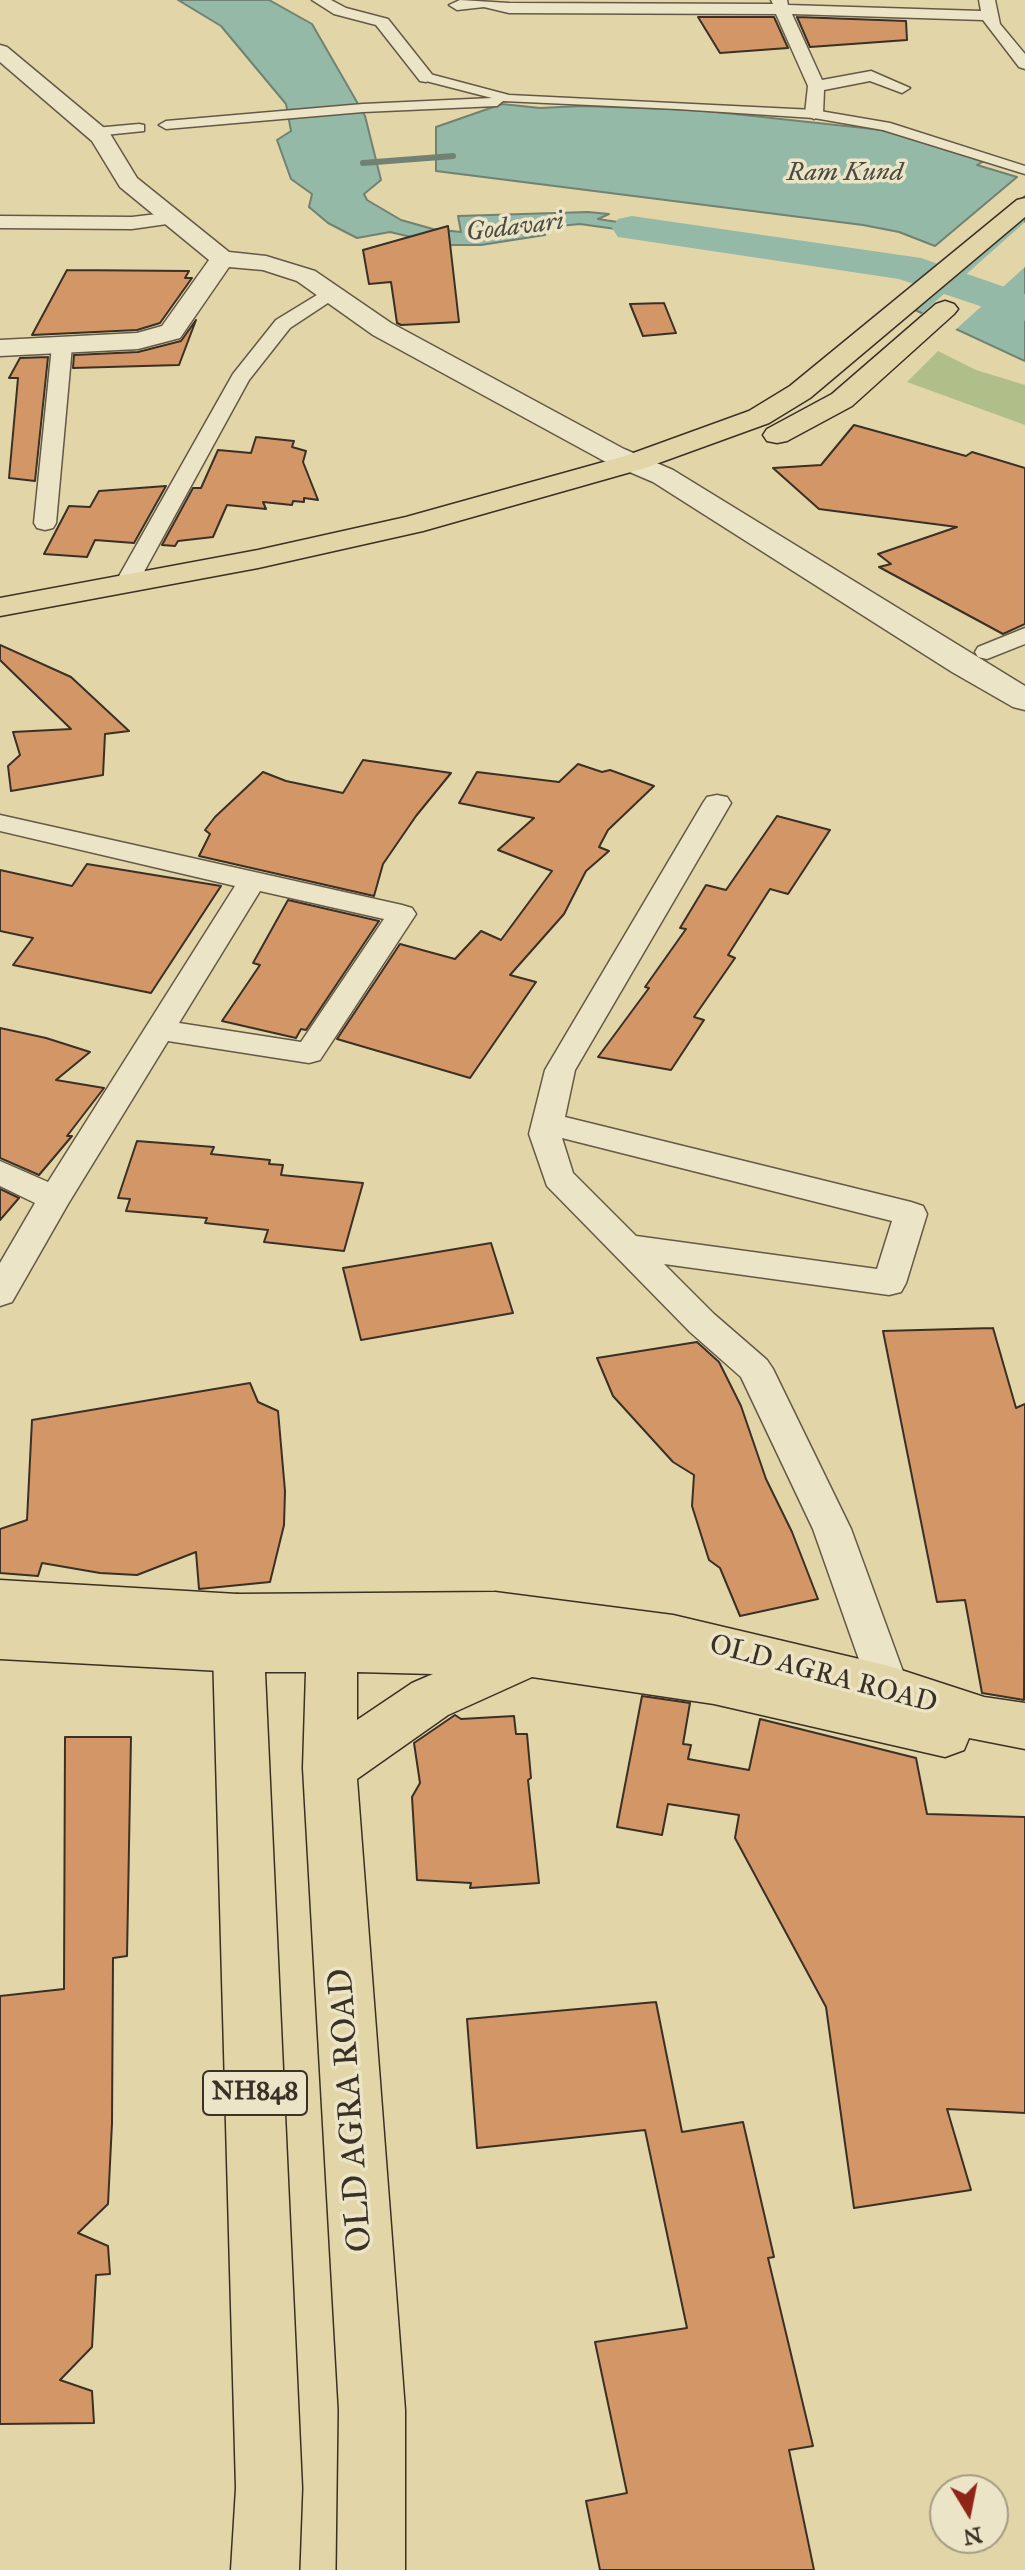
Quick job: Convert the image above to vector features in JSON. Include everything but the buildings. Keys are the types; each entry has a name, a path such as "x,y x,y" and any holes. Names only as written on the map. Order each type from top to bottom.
{"main road":[{"path":"0,607 126,585 663,468 800,392 1025,205"},
{"path":"0,630 135,609 297,576 448,540 663,468 780,434 842,400 968,289"},
{"path":"0,1601 238,1633"},
{"name":"OLD AGRA ROAD","path":"238,1633 333,1632 495,1613 673,1636 889,1688 984,1720 1025,1726"},
{"name":"OLD AGRA ROAD","path":"333,1632 528,1655 714,1682 1025,1755"},
{"name":"OLD AGRA ROAD","path":"333,1632 330,1768 372,2410 371,2570"},
{"path":"0,1638 238,1633"},
{"name":"NH848","path":"238,1633 269,2488 265,2570"},
{"path":"330,1768 430,1699 528,1655"}],"street":[{"path":"320,0 340,11 382,22 426,77 509,99"},
{"path":"457,5 484,2 989,8 992,25 1025,64"},
{"path":"780,4 816,86 814,114"},
{"path":"0,51 95,132 128,182 222,259 266,263 306,276 382,329 614,455 722,480 803,536 1025,673"},
{"path":"816,86 871,76 902,88"},
{"path":"166,125 363,108 471,105 509,99 677,105 814,114 885,126 1025,170"},
{"path":"95,132 139,128"},
{"path":"0,222 132,223 174,218"},
{"path":"0,348 138,341 171,332 222,259"},
{"path":"126,585 240,378 283,324 330,293"},
{"path":"45,523 62,346"},
{"path":"663,468 963,665 1025,700"},
{"path":"987,652 1025,635"},
{"path":"717,803 560,1070 545,1134 558,1178 702,1323 755,1369 832,1529 889,1688"},
{"path":"0,823 402,914 309,1053 159,1030"},
{"path":"0,1293 54,1199 252,881"},
{"path":"548,1124 911,1214 889,1283 627,1247"},
{"path":"0,1172 54,1199"}],"green space":[{"path":"938,351 976,370 1025,385 1025,425 907,382"}],"water":[{"path":"178,0 269,0 312,24 365,116 381,180 364,194 367,200 401,220 433,229 461,232 458,216 588,212 609,214 598,219 735,240 730,245 580,224 539,228 545,235 481,245 445,245 390,232 357,238 328,223 309,207 312,194 291,179 277,140 291,131 286,104 221,26"},
{"name":"Ram Kund","path":"502,104 540,108 582,106 698,110 882,130 984,161 977,165 1017,177 935,246 899,232 863,225 436,171 436,127"},
{"path":"1025,196 1025,361 900,303"}],"pier":[{"path":"1025,222 1025,267 953,332 919,316"}],"waterway":[{"path":"363,163 453,156"},
{"name":"Godavari","path":"632,228 906,267 1025,308"}]}
